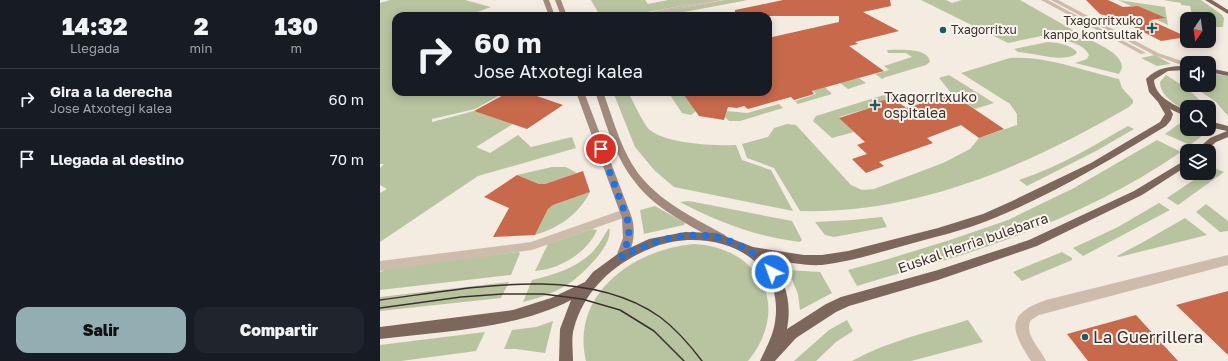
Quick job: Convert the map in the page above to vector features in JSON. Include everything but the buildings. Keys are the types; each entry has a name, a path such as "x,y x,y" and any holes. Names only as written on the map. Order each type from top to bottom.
{"main road":[{"path":"546,0 550,12"},
{"path":"558,0 562,12"},
{"path":"1208,0 1228,12"},
{"path":"1216,70 1228,67"},
{"path":"1180,68 1168,69 1156,73 1150,79 1152,89 1162,101 1180,110"},
{"path":"1216,72 1228,74"},
{"path":"581,96 630,229 629,241 622,257"},
{"path":"600,96 624,159 637,179 662,202 721,238"},
{"name":"Euskal Herria bulebarra","path":"752,251 804,260 836,259 902,243 987,216 1014,205 1094,165 1163,124 1168,120 1169,114 1162,101"},
{"path":"1216,126 1228,129"},
{"path":"1208,144 1213,140 1228,134"},
{"name":"Euskal Herria bulebarra","path":"769,357 791,334 831,308 846,301 938,275 1033,243 1132,196 1180,166"},
{"path":"380,333 513,316 554,303 585,288 622,257 638,248 672,237 705,235 737,243 752,251 772,272 779,286 783,318 779,336 769,357"},
{"path":"566,361 566,333 571,315 580,298 596,278"}],"street":[{"path":"654,12 719,0"},
{"path":"1044,0 1143,54"},
{"path":"1054,0 1156,54 1180,64"},
{"path":"380,266 532,246 625,213"},
{"path":"1039,361 1022,333 1022,325 1029,313 1046,306 1228,260"}],"green space":[{"path":"390,0 465,0 491,7 478,12 392,12 392,96 498,96 475,109 432,119 432,122 474,111 513,124 476,147 490,153 518,135 531,147 572,137 576,148 478,176 380,242 380,193 387,189 380,185 380,168 384,164 380,164 380,3"},
{"path":"591,0 645,0 648,4 668,0 713,0 648,12 598,12"},
{"path":"724,0 748,0 684,12 660,12"},
{"path":"921,0 946,0 952,3 962,0 1020,0 1078,33 1041,36 1008,43"},
{"path":"1118,0 1165,7 1168,25 1155,19 1165,18 1138,6 1131,6"},
{"path":"1163,0 1201,0 1222,15 1224,18 1223,27 1216,27 1216,12 1191,12 1190,6 1181,5 1181,3"},
{"path":"1085,37 1108,49 1118,57 1122,68 1119,74 1075,63 1087,59 1089,55 1082,47 1064,40"},
{"path":"1048,42 1059,43 1074,49 1077,52 1070,57 1056,58 1018,52 1014,49"},
{"path":"887,50 912,50 924,54 928,57 930,62 926,65 882,79 875,74 889,70 884,66 912,57 906,53 888,53"},
{"path":"1155,55 1171,64 1157,66 1141,58"},
{"path":"1010,58 1050,61 1119,79 1122,88 1133,100 1133,103 1129,107 1052,148 971,182 930,195 887,204 844,210 800,211 774,168 747,158 742,144 768,137 774,128 787,124 796,125 851,185 862,190 874,189 943,163 970,149 979,138 1017,125 1017,114 1010,104 961,73"},
{"path":"1216,74 1228,76 1228,116 1216,100 1213,100 1201,92 1216,92"},
{"path":"949,75 994,103 975,109 952,94 939,78"},
{"path":"1166,75 1180,84 1180,92 1191,92 1200,100 1180,100 1180,107 1169,100 1163,92 1160,82"},
{"path":"859,78 866,83 848,89 840,83"},
{"path":"825,87 832,94 798,104 795,101 816,94 813,91"},
{"path":"884,95 892,98 926,121 894,132 866,109 839,117 854,132 832,138 813,121 816,116"},
{"path":"615,96 630,96 647,127 654,133 689,143 736,145 742,160 771,170 793,211 674,187 655,171 635,147"},
{"path":"671,96 687,96 701,107 691,115 682,113"},
{"path":"779,104 783,108 740,121 729,121 725,117 727,111 747,113"},
{"path":"1180,123 1180,136 1202,136 1191,144 1188,144 1165,134"},
{"path":"1128,126 1134,129 1096,151 1027,186 1019,180 1061,163"},
{"path":"1157,140 1180,152 1156,169 1103,198 1047,224 991,245 857,286 848,270 950,240 1008,220 1074,188"},
{"path":"552,167 566,167 577,173 545,184 539,184 517,175"},
{"path":"1216,169 1224,172 1216,178"},
{"path":"1194,180 1213,180 1178,205 1167,198"},
{"path":"590,192 580,207 567,219 544,232 535,235 548,209 553,205"},
{"path":"689,201 792,221 802,240 800,242 784,240 738,228 680,202"},
{"path":"1159,203 1170,210 1083,256 1073,248 1118,227"},
{"path":"1206,204 1228,221 1228,231 1220,232 1196,212"},
{"path":"655,206 685,223 684,225 644,234 640,210"},
{"path":"882,217 887,227 834,237 825,235 815,222 852,220"},
{"path":"1185,218 1207,235 1119,257 1117,256 1145,241"},
{"path":"609,228 607,241 603,249 592,263 574,280 563,288 550,294 523,302 532,280 558,273 582,261 595,249"},
{"path":"592,229 597,230 587,246 580,253 554,267 535,271 548,244"},
{"path":"694,244 717,248 737,256 752,269 763,284 768,301 768,320 761,341 748,361 586,361 584,337 588,315 597,296 612,279 629,266 650,255 671,248"},
{"path":"518,252 520,253 511,275 380,290 380,272 392,267"},
{"path":"1062,252 1072,258 1072,260 1022,281 1013,272"},
{"path":"788,270 820,272 832,293 800,310 798,294"},
{"path":"509,282 501,298 380,311 380,297"},
{"path":"847,320 853,331 836,342 816,361 794,361 829,330"},
{"path":"968,320 983,342 911,361 852,361 894,342"},
{"path":"553,321 545,353 504,349 512,330 536,327"},
{"path":"485,332 476,351 401,361 380,361 380,345"}],"tram line":[{"path":"380,300 449,290 523,284 560,285 596,290 629,300 660,317 672,327 702,361"},
{"path":"380,308 461,297 502,294 543,294 582,299 620,310 654,331 684,361"}],"place":[{"name":"Txagorritxuko kanpo kontsultak","path":"1152,28"},
{"name":"Txagorritxu","path":"943,30"},
{"name":"Txagorritxuko ospitalea","path":"875,105"},
{"name":"La Guerrillera","path":"1085,337"}],"route":[{"path":"601,149 630,229 629,241 622,257 638,248 672,237 705,235 737,243 752,251 772,272"}]}
